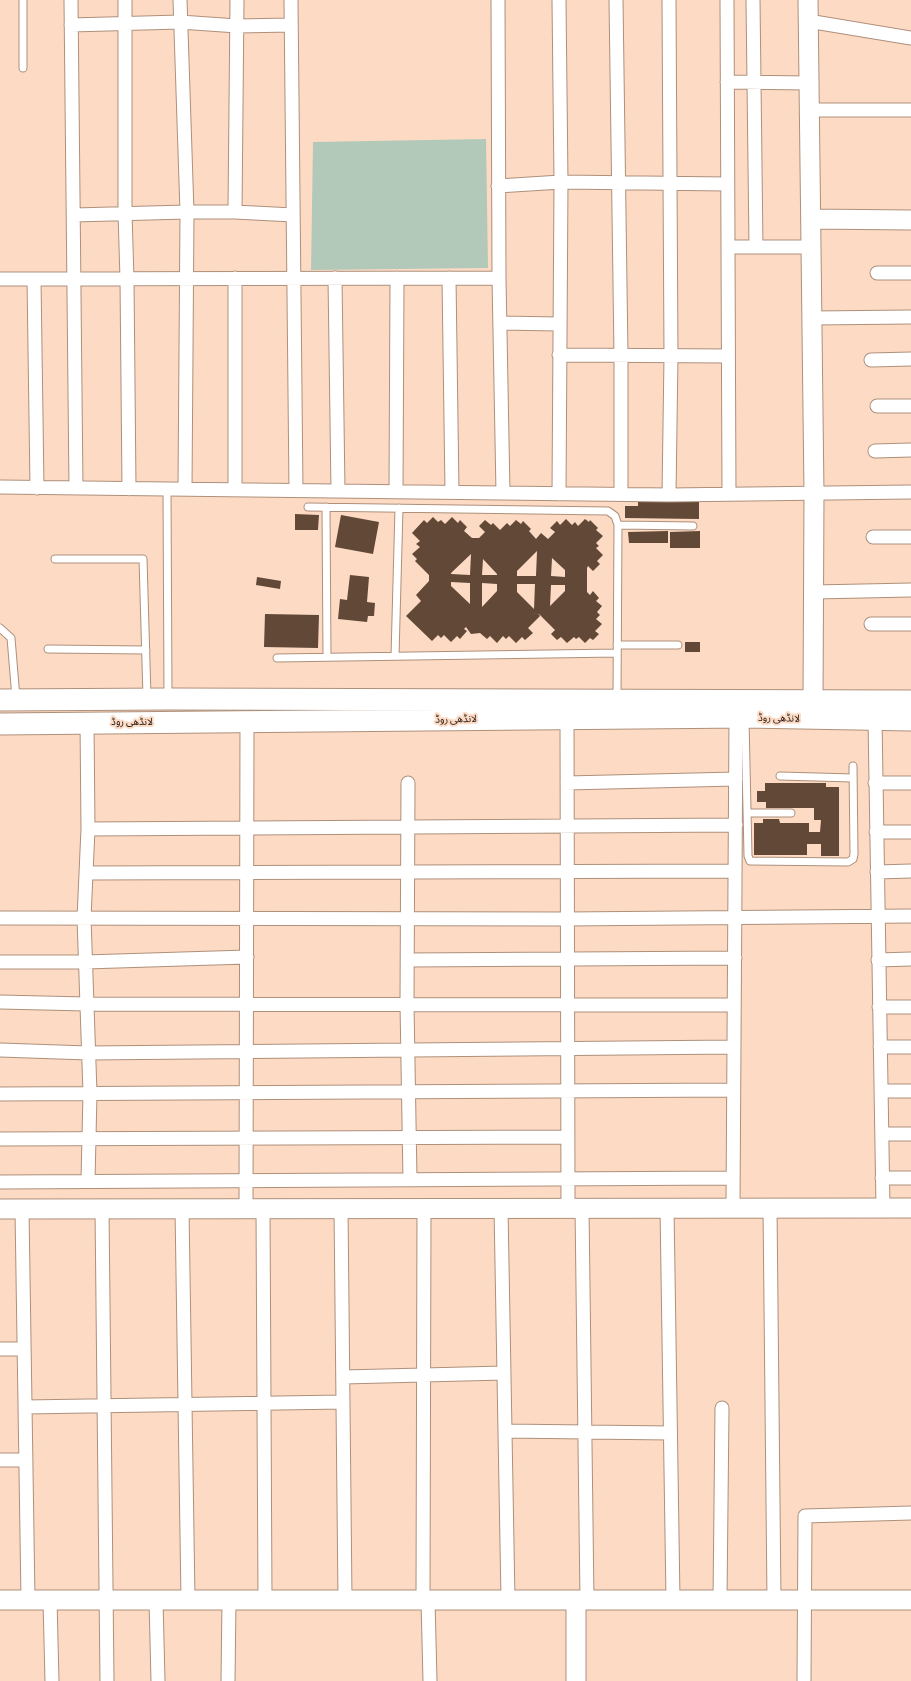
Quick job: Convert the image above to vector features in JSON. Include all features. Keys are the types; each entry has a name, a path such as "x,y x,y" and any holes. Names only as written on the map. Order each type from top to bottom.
{"main road":[{"name":"لانڈھی روڈ","path":"8,700 168,699 617,709 740,717 911,720"},
{"name":"لانڈھی روڈ","path":"0,724 567,718 617,709 814,701 911,701"}],"street":[{"path":"71,0 76,488"},
{"path":"125,0 125,213 129,488"},
{"path":"180,0 187,212 185,489"},
{"path":"235,212 237,0"},
{"path":"291,0 296,490"},
{"path":"498,0 498,278 503,493"},
{"path":"559,0 561,182 559,494"},
{"path":"616,0 621,354 621,494"},
{"path":"669,0 671,356 669,495"},
{"path":"727,0 729,494"},
{"path":"753,0 756,247"},
{"path":"808,0 814,493 814,701"},
{"path":"808,21 911,38"},
{"path":"72,25 180,22 237,26 291,25"},
{"path":"727,82 809,83"},
{"path":"810,110 911,110"},
{"path":"498,186 561,182 728,184"},
{"path":"74,215 187,212 235,212 293,215"},
{"path":"811,219 911,220"},
{"path":"728,248 811,247"},
{"path":"877,273 911,273"},
{"path":"235,278 235,489"},
{"path":"335,278 338,491"},
{"path":"396,492 397,278"},
{"path":"449,278 452,492"},
{"path":"0,279 498,278"},
{"path":"34,279 37,488"},
{"path":"812,318 911,317"},
{"path":"500,323 559,324"},
{"path":"559,356 621,354 728,356"},
{"path":"872,360 911,360"},
{"path":"877,406 911,406"},
{"path":"875,451 911,450"},
{"path":"0,487 669,495 911,492"},
{"path":"873,537 911,538"},
{"path":"814,592 911,590"},
{"path":"871,624 911,624"},
{"path":"733,1207 736,779 741,749 740,717"},
{"path":"567,718 568,1179 575,1207 585,1432 581,1600 576,1681"},
{"path":"875,719 883,1208"},
{"path":"247,721 246,1180 255,1208 264,1403 265,1600"},
{"path":"86,722 88,829 84,918 90,1093 88,1181"},
{"path":"567,783 736,779"},
{"path":"875,783 911,783"},
{"path":"408,784 407,1004 410,1180"},
{"path":"88,829 736,825"},
{"path":"876,832 911,832"},
{"path":"86,873 736,871"},
{"path":"877,872 911,871"},
{"path":"0,918 247,917 567,919 911,916"},
{"path":"0,962 85,962 247,957"},
{"path":"408,960 735,958"},
{"path":"878,960 911,959"},
{"path":"0,1002 86,1004 734,1004"},
{"path":"879,1007 911,1007"},
{"path":"0,1050 88,1052 734,1048"},
{"path":"880,1048 911,1048"},
{"path":"0,1094 733,1090"},
{"path":"881,1091 911,1091"},
{"path":"882,1134 911,1134"},
{"path":"0,1139 568,1137"},
{"path":"0,1182 733,1178"},
{"path":"882,1178 911,1178"},
{"path":"0,1209 575,1207 911,1208"},
{"path":"770,1207 774,1600"},
{"path":"182,1208 188,1600"},
{"path":"341,1208 345,1600"},
{"path":"424,1208 426,1600 430,1681"},
{"path":"501,1208 508,1600"},
{"path":"667,1208 673,1600"},
{"path":"102,1209 107,1681"},
{"path":"22,1210 28,1600"},
{"path":"0,1349 24,1349"},
{"path":"343,1377 504,1373"},
{"path":"25,1407 343,1402"},
{"path":"720,1600 722,1408"},
{"path":"505,1431 670,1433"},
{"path":"0,1460 26,1460"},
{"path":"804,1681 806,1600 805,1516 911,1513"},
{"path":"0,1600 911,1600"},
{"path":"50,1600 52,1681"},
{"path":"156,1600 158,1681"},
{"path":"228,1600 228,1681"}],"lane":[{"path":"23,0 23,68"},
{"path":"167,489 168,699"},
{"path":"308,507 608,511 615,516 618,524 617,709"},
{"path":"326,507 327,657"},
{"path":"396,656 399,508"},
{"path":"618,524 693,526"},
{"path":"55,559 143,559 147,699"},
{"path":"0,628 12,638 8,700"},
{"path":"617,644 678,645"},
{"path":"48,649 146,650"},
{"path":"277,658 617,653"},
{"path":"741,749 747,813 748,856 750,861 848,862 853,859 853,766"},
{"path":"780,776 853,778"},
{"path":"747,813 791,813"}],"green space":[{"path":"486,139 488,268 311,270 313,142"}],"building":[{"path":"638,500 699,501 699,519 625,518 625,506 638,506"},
{"path":"295,514 319,515 318,530 295,530"},
{"path":"341,515 379,522 373,554 335,547"},
{"path":"433,517 438,522 441,520 445,524 452,517 458,523 460,520 467,527 464,531 472,538 479,538 485,532 479,526 485,520 491,525 493,523 500,530 507,523 510,526 516,520 521,524 523,521 531,529 529,531 536,539 541,533 548,539 555,532 550,528 557,521 560,525 566,519 572,525 575,522 578,526 585,519 589,522 590,520 598,528 596,530 603,536 596,543 599,546 596,548 603,555 597,561 600,564 593,571 588,566 587,568 587,592 590,595 593,591 599,598 596,601 602,606 597,612 600,615 596,619 602,624 595,631 599,634 593,640 590,638 585,643 579,637 576,639 574,637 567,643 561,637 557,640 551,634 555,630 540,616 528,628 533,633 525,640 522,637 516,643 509,636 506,639 503,636 497,643 490,636 487,639 480,633 471,634 466,627 464,629 467,631 460,639 457,636 451,642 444,635 441,638 438,635 432,641 406,616 421,601 416,595 429,581 429,575 415,561 417,559 412,554 420,547 416,544 420,541 412,533 424,520 427,523","holes":["537,551 536,576 517,576 517,571","471,554 470,575 451,573","552,558 565,570 565,577 551,576","483,559 497,574 482,575","451,582 470,583 470,604 451,586","482,583 497,584 497,591 482,607","517,584 535,584 534,609 517,592","551,585 565,585 565,591 550,606"]},
{"path":"668,531 668,543 629,543 628,532"},
{"path":"700,531 700,548 670,548 670,532"},
{"path":"350,575 369,577 367,602 375,603 374,616 368,616 367,622 338,619 340,599 347,600"},
{"path":"257,577 281,581 280,589 256,585"},
{"path":"265,614 319,615 318,648 264,647"},
{"path":"685,642 700,642 700,652 685,652"},
{"path":"765,783 826,783 826,787 839,787 839,856 821,856 821,844 807,844 807,855 754,855 754,823 763,823 763,819 779,819 780,823 809,823 809,832 820,832 821,820 814,820 814,808 766,808 766,802 757,802 757,791 765,791"}]}
